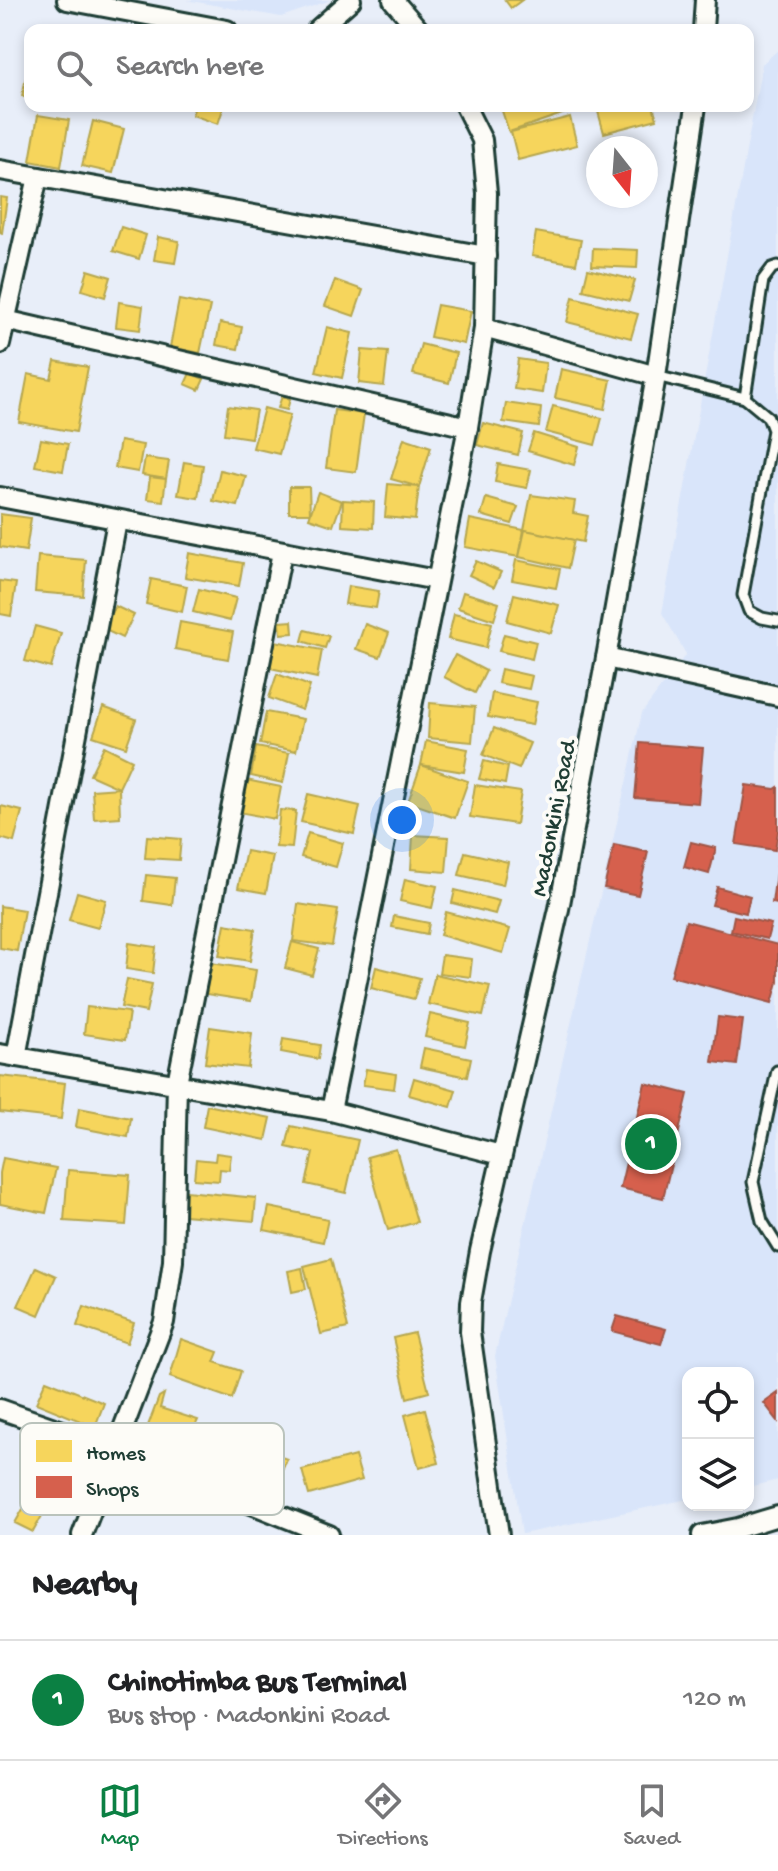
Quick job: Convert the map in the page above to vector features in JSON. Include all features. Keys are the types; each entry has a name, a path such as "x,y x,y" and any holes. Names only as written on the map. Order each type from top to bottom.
{"street":[{"path":"67,0 195,24"},
{"path":"324,24 351,0"},
{"path":"393,0 414,24"},
{"path":"703,24 705,0"},
{"path":"331,1111 468,427 484,328 487,193 482,140 468,112"},
{"name":"Madonkini Road","path":"499,1535 470,1332 480,1251 559,909 656,376 695,112"},
{"path":"0,170 486,256"},
{"path":"0,344 38,177"},
{"path":"5,320 468,427"},
{"path":"484,328 656,376"},
{"path":"0,497 436,580"},
{"path":"117,521 8,1056 331,1111 501,1155"},
{"path":"124,1423 164,1322 173,1261 177,1083 282,552"},
{"path":"606,658 778,696"},
{"path":"0,1409 40,1423"},
{"path":"82,1535 89,1515"},
{"path":"277,1515 324,1534"},
{"path":"702,1535 778,1516"}],"lane":[{"path":"745,398 763,280 772,268 778,266"},
{"path":"656,376 745,398 768,417 773,430 743,595 749,611 778,621"},
{"path":"778,1070 753,1182 762,1221 778,1247"}],"shaded area":[{"path":"186,0 331,0 281,17"},
{"path":"778,50 778,1480 754,1486 754,1367 682,1367 682,1500 522,1534 495,1356 642,713 686,654 662,613 762,64"}],"building: Homes":[{"path":"505,0 522,0 511,8"},
{"path":"193,112 222,112 218,124 192,115"},
{"path":"502,112 565,112 565,113 509,132"},
{"path":"598,112 655,112 657,119 604,133"},
{"path":"38,115 69,120 61,167 30,161"},
{"path":"570,117 577,145 518,160 511,132"},
{"path":"93,121 124,129 113,173 82,166"},
{"path":"0,197 7,198 2,233 0,232"},
{"path":"121,227 146,235 139,259 113,251"},
{"path":"536,232 581,240 576,264 532,256"},
{"path":"158,237 179,241 175,263 154,260"},
{"path":"593,248 638,250 637,268 592,266"},
{"path":"588,269 635,280 629,301 583,290"},
{"path":"88,270 111,277 105,297 82,290"},
{"path":"335,280 363,290 354,316 325,306"},
{"path":"573,297 638,314 631,338 567,322"},
{"path":"179,300 210,306 200,353 170,347"},
{"path":"119,302 143,306 140,330 116,327"},
{"path":"437,305 471,311 464,344 430,337"},
{"path":"220,323 242,327 238,349 216,345"},
{"path":"327,327 352,333 342,378 316,372"},
{"path":"421,344 456,353 449,383 413,374"},
{"path":"362,350 388,352 384,386 359,383"},
{"path":"518,359 546,363 542,393 514,389"},
{"path":"55,361 88,367 76,432 19,422 28,374 51,379"},
{"path":"561,369 611,380 605,409 555,398"},
{"path":"190,373 204,379 199,390 185,384"},
{"path":"282,396 290,399 287,410 278,408"},
{"path":"506,403 541,408 539,427 503,422"},
{"path":"228,406 256,410 251,438 224,434"},
{"path":"553,406 602,418 595,445 546,432"},
{"path":"264,408 290,415 279,454 253,448"},
{"path":"334,410 364,414 356,472 326,468"},
{"path":"483,423 523,433 518,455 477,445"},
{"path":"534,433 579,447 574,465 528,451"},
{"path":"404,438 431,447 419,487 391,479"},
{"path":"41,439 68,444 63,471 35,466"},
{"path":"120,441 143,445 138,472 115,468"},
{"path":"145,458 169,461 166,479 142,475"},
{"path":"184,462 203,465 198,498 178,495"},
{"path":"498,464 531,470 527,488 495,482"},
{"path":"220,470 246,476 238,506 213,501"},
{"path":"150,477 166,479 163,501 147,499"},
{"path":"388,484 419,487 415,520 385,517"},
{"path":"289,487 309,487 310,513 289,513"},
{"path":"318,492 342,501 333,526 309,518"},
{"path":"531,495 575,501 573,513 588,516 583,542 524,530"},
{"path":"486,498 518,507 512,524 481,515"},
{"path":"343,500 374,502 373,528 342,526"},
{"path":"0,514 31,518 26,551 0,547"},
{"path":"470,519 524,530 519,557 465,547"},
{"path":"525,530 574,540 568,568 519,557"},
{"path":"189,553 243,563 239,586 185,577"},
{"path":"38,556 86,560 83,596 35,592"},
{"path":"516,560 560,569 556,588 512,580"},
{"path":"476,561 501,572 494,587 469,575"},
{"path":"151,579 187,586 182,612 146,604"},
{"path":"0,581 16,583 11,616 0,614"},
{"path":"348,586 379,591 376,608 345,604"},
{"path":"199,589 236,598 230,621 193,612"},
{"path":"463,592 499,603 494,620 458,608"},
{"path":"514,594 559,605 551,633 507,621"},
{"path":"115,606 134,615 122,638 103,629"},
{"path":"454,614 492,623 486,648 448,639"},
{"path":"292,621 293,633 281,634 280,622"},
{"path":"180,622 233,632 228,659 175,649"},
{"path":"365,624 389,633 380,657 356,649"},
{"path":"35,626 61,633 51,668 25,661"},
{"path":"305,630 329,636 325,648 302,641"},
{"path":"504,634 536,642 532,659 499,651"},
{"path":"275,641 322,650 317,678 270,668"},
{"path":"455,655 486,671 475,693 444,677"},
{"path":"501,669 532,676 529,689 498,683"},
{"path":"277,674 310,686 302,710 269,698"},
{"path":"492,693 537,702 532,725 488,717"},
{"path":"430,703 475,707 472,742 428,738"},
{"path":"103,707 136,719 126,747 93,736"},
{"path":"266,712 303,719 296,751 260,744"},
{"path":"494,728 530,743 519,769 483,755"},
{"path":"426,741 468,749 464,772 421,765"},
{"path":"104,746 132,760 119,788 90,775"},
{"path":"256,747 289,753 283,783 251,776"},
{"path":"484,761 508,767 505,784 479,779"},
{"path":"421,765 468,781 455,818 408,802"},
{"path":"246,780 281,787 275,819 239,812"},
{"path":"475,785 521,792 516,824 470,817"},
{"path":"119,788 120,817 94,819 92,790"},
{"path":"308,794 360,806 354,834 301,822"},
{"path":"1,806 22,811 14,842 0,838"},
{"path":"280,810 296,811 292,848 276,847"},
{"path":"308,833 343,843 336,867 301,857"},
{"path":"413,835 449,837 446,872 411,869"},
{"path":"147,836 181,839 179,860 145,858"},
{"path":"246,851 273,856 266,893 238,888"},
{"path":"465,852 508,862 503,885 459,875"},
{"path":"146,875 175,878 172,905 143,901"},
{"path":"405,879 437,886 432,908 400,901"},
{"path":"455,890 499,901 495,914 452,903"},
{"path":"77,892 106,900 98,928 69,920"},
{"path":"298,904 338,910 332,946 293,941"},
{"path":"0,906 24,910 17,951 0,948"},
{"path":"446,912 510,929 503,953 440,935"},
{"path":"394,916 429,923 427,934 392,927"},
{"path":"225,924 255,929 250,961 219,956"},
{"path":"292,942 319,949 312,975 285,968"},
{"path":"129,943 156,947 153,973 126,969"},
{"path":"442,955 472,959 470,977 439,973"},
{"path":"211,963 256,970 251,1001 206,994"},
{"path":"376,967 420,978 414,999 371,988"},
{"path":"435,974 490,986 483,1016 428,1004"},
{"path":"127,979 152,984 146,1012 121,1007"},
{"path":"87,1007 129,1012 125,1040 84,1034"},
{"path":"430,1014 470,1023 465,1046 425,1037"},
{"path":"210,1027 252,1033 248,1068 205,1063"},
{"path":"283,1039 320,1045 318,1059 281,1052"},
{"path":"424,1048 471,1058 467,1077 420,1067"},
{"path":"366,1069 396,1074 394,1089 363,1085"},
{"path":"0,1076 65,1083 61,1119 0,1112"},
{"path":"414,1078 456,1090 451,1107 409,1095"},
{"path":"207,1105 271,1118 266,1140 203,1127"},
{"path":"79,1108 131,1118 128,1137 76,1127"},
{"path":"291,1126 358,1140 346,1193 306,1184 313,1153 286,1147"},
{"path":"396,1149 417,1222 388,1230 367,1157"},
{"path":"216,1153 231,1155 229,1170 220,1169 219,1181 194,1179 196,1159 215,1161"},
{"path":"3,1158 56,1168 46,1213 0,1204"},
{"path":"68,1170 130,1175 126,1225 64,1221"},
{"path":"186,1191 256,1198 254,1221 184,1215"},
{"path":"269,1207 328,1219 323,1242 264,1230"},
{"path":"331,1259 348,1328 321,1334 304,1266"},
{"path":"36,1267 56,1276 39,1315 18,1306"},
{"path":"302,1268 306,1289 292,1292 288,1271"},
{"path":"84,1306 134,1323 127,1343 77,1326"},
{"path":"414,1333 429,1392 407,1398 393,1338"},
{"path":"181,1339 218,1352 214,1362 241,1371 232,1399 170,1377"},
{"path":"46,1380 104,1403 96,1423 85,1423 36,1403"},
{"path":"164,1394 160,1408 198,1420 197,1423 149,1423 159,1397"},
{"path":"425,1409 439,1463 419,1468 405,1415"},
{"path":"355,1456 362,1480 309,1495 302,1470"},
{"path":"20,1514 42,1515 33,1532 15,1523"}],"building: Shops":[{"path":"640,743 703,748 698,803 635,798"},
{"path":"746,785 778,787 775,850 736,844"},
{"path":"691,842 716,848 709,874 684,867"},
{"path":"614,845 648,852 638,895 604,888"},
{"path":"778,858 778,904 772,903"},
{"path":"717,887 750,896 746,913 712,905"},
{"path":"734,916 771,924 767,939 731,931"},
{"path":"686,921 778,945 778,982 772,1003 671,976"},
{"path":"718,1017 743,1020 737,1065 712,1062"},
{"path":"645,1083 688,1094 663,1198 620,1188"},
{"path":"617,1316 666,1329 661,1344 612,1331"},
{"path":"778,1393 778,1421 764,1403"}],"place":[{"name":"Chinotimba Bus Terminal","path":"651,1144"}]}
